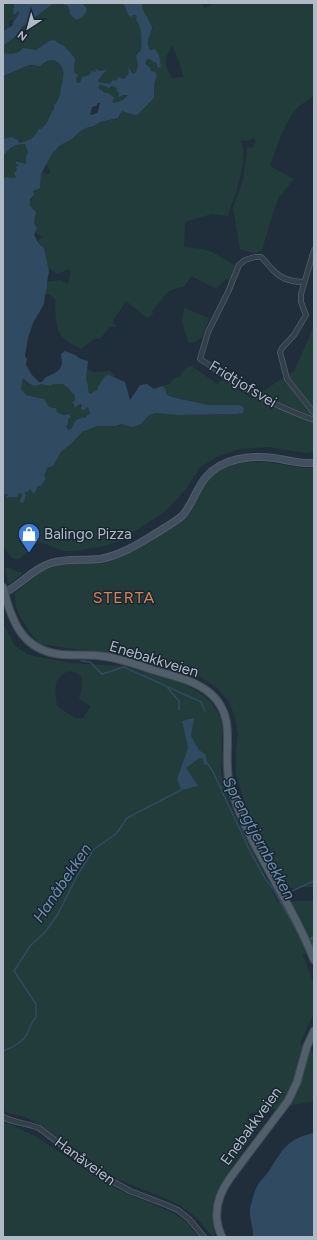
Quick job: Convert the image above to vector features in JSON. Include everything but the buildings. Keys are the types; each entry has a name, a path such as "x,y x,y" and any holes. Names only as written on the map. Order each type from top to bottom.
{"main road":[{"path":"4,590 13,588 34,571 47,565 61,561 104,558 122,552 138,544 182,516 206,478 216,468 225,463 241,459 268,458 300,463 314,463"},
{"name":"Enebakkveien","path":"4,590 12,617 19,631 30,643 41,650 59,654 101,656 125,661 195,684 207,691 217,701 227,718 227,772 236,802 256,847 310,943 314,960"},
{"name":"Enebakkveien","path":"222,1237 217,1224 216,1212 222,1191 230,1178 278,1116 291,1096 314,1031"}],"street":[{"path":"314,250 303,282 300,296 306,315 294,335 280,352 287,379 314,413"},
{"name":"Fridtjofsvei","path":"303,282 294,282 282,278 274,272 261,257 245,260 239,266 208,332 200,359 251,392 314,420"},
{"name":"Hanåveien","path":"3,1117 13,1122 39,1128 101,1175 130,1191 178,1210 193,1223 204,1237"}],"green space":[{"path":"3,3 14,3 14,15 17,11 19,12 18,16 14,20 9,21 9,25 11,27 3,31"},
{"path":"54,3 68,6 69,13 76,20 85,14 85,6 82,3 123,3 128,15 137,16 143,38 141,50 136,54 138,66 136,72 133,74 131,70 125,78 122,79 120,77 110,84 98,81 104,75 106,69 100,71 99,69 95,70 96,72 82,78 80,83 77,83 77,74 74,72 74,60 70,52 59,42 49,41 36,50 25,49 13,54 3,53 3,46 16,36 22,27"},
{"path":"142,3 201,3 205,8 215,3 314,3 314,96 298,107 288,121 270,166 294,179 279,197 262,250 254,253 240,249 233,208 243,180 247,149 248,147 253,148 256,140 253,138 248,141 240,140 243,151 243,164 229,216 212,214 185,222 184,247 203,249 212,252 236,266 231,282 226,279 216,289 191,276 184,287 167,292 152,311 153,314 147,318 126,301 113,321 116,327 110,327 100,339 94,339 81,349 64,339 61,335 56,320 55,299 49,294 45,294 47,291 47,282 59,280 68,284 71,271 68,269 58,274 48,268 44,248 38,241 42,237 35,232 37,228 34,224 34,219 36,215 30,207 30,201 34,196 33,191 40,185 42,172 48,174 51,172 46,164 53,152 59,146 86,128 94,126 100,122 120,117 122,111 131,114 154,98 154,85 157,75 147,65 146,60 149,59 156,63 158,68 160,67 160,59 155,50 150,50 148,47 148,39 153,27 142,8","holes":["171,45 178,60 184,77 172,78 167,68 166,58"]},
{"path":"50,60 57,62 61,66 64,80 48,123 31,140 20,142 9,137 3,139 3,76 27,66 42,65"},
{"path":"99,84 109,88 114,86 117,88 116,90 119,93 118,96 128,95 123,100 114,103 112,101 115,98 108,93 105,93 103,90 100,90 98,87 100,86"},
{"path":"25,144 28,152 26,156 26,164 16,160 16,164 19,165 16,167 17,170 14,173 16,178 6,177 3,179 3,154 15,145"},
{"path":"184,308 209,318 204,334 195,342 188,342 182,322"},
{"path":"314,326 314,452 305,453 268,447 240,449 219,456 200,467 186,489 167,510 120,541 100,547 75,551 64,551 40,542 34,545 18,559 13,558 9,554 3,545 3,494 8,494 6,498 8,498 17,496 19,493 22,494 20,499 24,501 26,496 24,493 38,486 45,477 43,476 47,468 53,466 61,452 82,432 97,426 115,426 121,424 132,427 141,424 149,415 156,413 178,415 240,414 240,405 208,405 169,397 166,394 165,388 162,386 170,384 173,379 180,376 186,368 192,366 217,384 223,380 252,398 294,371"},
{"path":"87,369 94,372 110,371 115,376 113,378 109,375 104,377 98,389 90,394 88,392 86,379"},
{"path":"23,378 27,384 32,385 41,384 49,386 53,384 63,384 75,396 75,400 72,403 74,404 73,407 80,404 84,411 88,407 90,414 86,418 82,417 76,420 71,429 68,430 66,426 68,422 67,419 71,417 68,413 63,415 57,412 55,407 48,407 44,399 26,395 21,389"},
{"path":"266,462 303,468 314,468 314,887 287,888 267,855 258,832 250,818 236,775 236,750 238,735 235,717 229,702 218,689 201,677 122,651 104,653 39,644 18,613 15,600 15,593 41,571 63,563 89,563 115,558 162,534 184,518 205,483 212,475 222,468 238,463"},
{"path":"8,567 23,573 10,584 8,583 5,569"},
{"path":"3,623 15,646 29,655 71,663 123,666 180,682 197,691 211,702 220,716 222,730 221,772 228,800 278,903 279,901 314,901 314,962 311,957 302,953 314,984 314,1012 300,1044 311,1050 313,1054 314,1053 314,1101 247,1114 261,1124 231,1166 218,1191 212,1212 215,1237 209,1233 198,1219 181,1206 117,1179 42,1126 25,1117 8,1113 3,1110","holes":["69,671 77,673 82,677 79,699 91,706 83,718 75,718 57,706 55,690 57,681","193,719 191,736 199,750 205,754 203,759 200,758 186,768 189,773 177,779 188,748 182,721"]},
{"path":"3,1121 35,1136 121,1191 173,1213 185,1221 199,1237 3,1237"}],"water":[{"path":"14,3 54,3 22,27 16,36 3,46 3,31 12,26 19,14 18,11 14,15 13,13"},
{"path":"59,3 82,3 87,9 86,13 76,20 70,14 68,6"},
{"path":"123,3 142,3 142,8 152,26 148,47 150,50 155,49 159,55 161,67 158,68 156,63 149,59 146,60 146,64 151,71 155,72 157,75 154,85 154,98 137,115 122,111 118,118 100,122 79,132 72,139 59,146 53,152 41,174 40,188 33,191 34,195 30,199 30,206 36,212 34,222 37,228 34,235 39,244 44,248 49,271 44,304 33,323 28,338 25,356 27,359 26,365 32,375 39,382 42,382 44,379 59,370 62,363 61,354 65,351 88,361 86,379 88,392 90,394 98,389 105,376 109,375 125,382 130,400 140,385 147,384 154,389 162,386 165,388 167,395 172,397 208,405 240,405 244,408 243,413 178,415 156,413 149,415 141,424 132,427 121,424 115,426 97,426 82,432 61,452 53,466 47,468 44,476 46,478 41,486 38,486 34,494 30,489 24,493 26,495 24,502 21,503 20,500 22,494 19,493 17,497 6,498 8,494 3,494 3,179 6,177 16,178 14,173 17,170 16,167 19,165 16,164 16,161 26,164 26,156 28,152 25,144 22,144 14,146 3,154 3,139 11,137 18,140 19,143 33,138 38,130 44,126 48,121 54,109 54,105 59,97 63,81 63,69 53,60 47,61 40,66 27,66 3,76 3,53 16,53 23,48 36,50 49,41 54,40 64,46 75,59 74,72 78,75 76,79 77,83 80,83 82,77 89,75 92,71 96,72 96,69 101,71 107,69 98,81 99,82 110,84 113,80 116,81 119,77 124,79 129,73 128,67 133,74 136,72 138,66 136,55 141,50 141,34 138,22 136,20 137,16 134,15 131,17 128,15","holes":["99,84 109,88 112,86 117,88 116,90 119,93 118,97 128,95 123,100 114,103 112,101 115,98 100,90 98,87 100,86","100,103 97,113 90,115 92,107","23,378 29,384 36,386 41,384 50,386 53,384 63,384 75,396 75,400 72,403 74,404 74,408 80,404 82,405 81,408 83,411 88,407 90,414 87,415 86,418 83,417 76,420 71,429 68,430 66,426 68,424 68,419 71,417 69,414 63,415 57,412 56,408 51,408 44,399 26,395 21,389"]},
{"path":"194,718 191,736 199,750 205,754 208,764 204,765 203,759 200,758 186,768 198,786 181,790 177,779 188,748 182,721"},
{"path":"314,1133 314,1237 253,1237 250,1209 254,1193 259,1183 287,1146 298,1138"}],"waterway":[{"path":"81,661 90,662 102,674 124,667 166,686 179,701 179,710"},
{"path":"168,687 201,702 205,711"},
{"name":"Sprengtjernbekken","path":"208,764 250,851 292,922"},
{"name":"Hanåbekken","path":"3,1051 23,1040 36,1017 36,1004 14,971 30,946 46,931 58,914 77,876 93,850 117,833 127,818 181,790"},
{"path":"287,893 314,881"}],"place":[{"name":"Balingo Pizza","path":"29,554"}],"district":[{"name":"STERTA","path":"124,597"}]}
